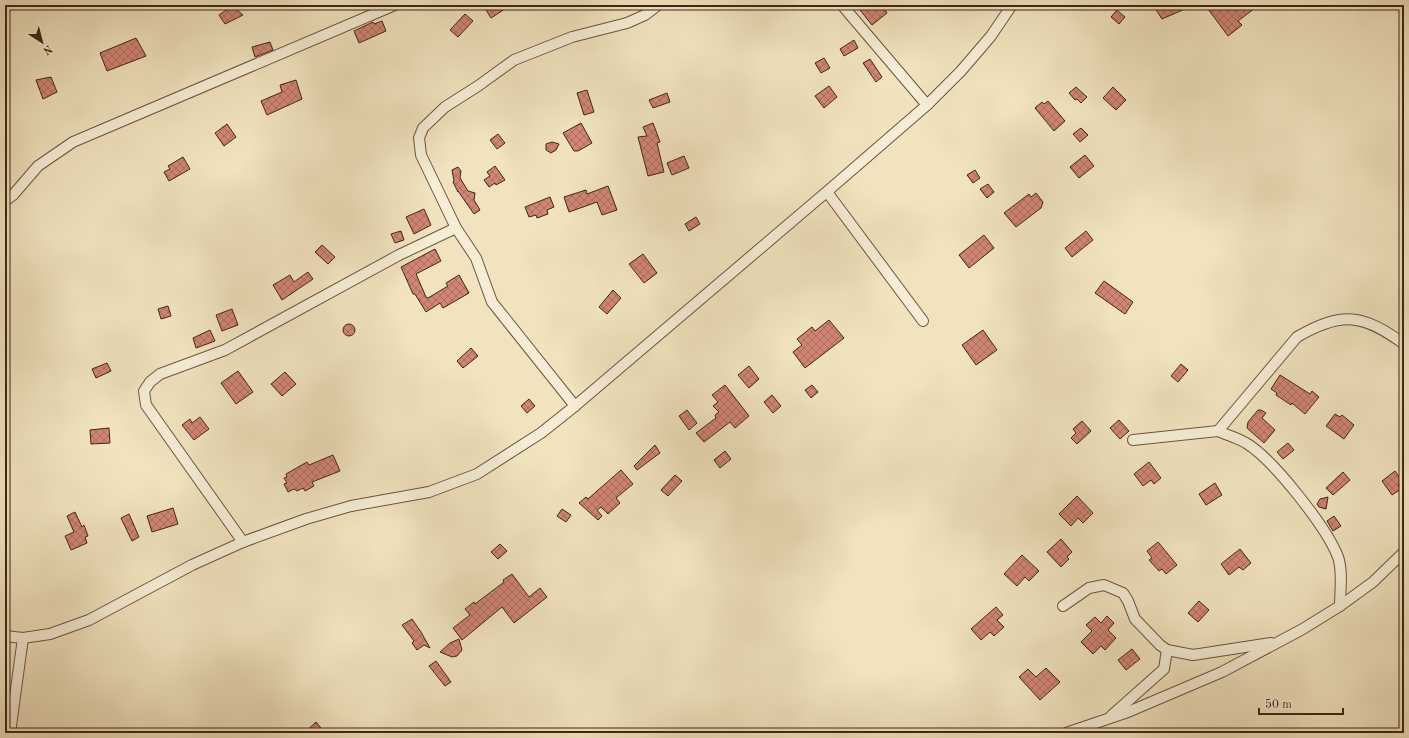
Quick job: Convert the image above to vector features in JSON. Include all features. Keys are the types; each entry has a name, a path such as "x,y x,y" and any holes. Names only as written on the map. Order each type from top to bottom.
{"street":[{"path":"5,201 13,195 38,166 73,142 395,5"},
{"path":"575,406 492,302 476,258 456,228 422,155 419,138 423,128 445,107 478,86 514,60 572,37 627,23 645,15 658,5"},
{"path":"842,5 927,105"},
{"path":"5,636 23,638 50,634 89,620 192,565 243,542 306,519 351,506 429,492 477,474 541,433 575,406 927,105 961,71 991,36 1012,5"},
{"path":"827,192 924,321"},
{"path":"243,542 146,405 144,391 150,382 160,374 225,350 399,255 456,228"},
{"path":"1218,431 1297,337 1314,327 1331,321 1345,319 1363,321 1384,330 1404,344"},
{"path":"1133,440 1218,431 1246,443 1266,460 1285,480 1322,529 1338,558 1340,606"},
{"path":"1066,733 1128,712 1222,672 1340,606 1374,582 1404,552"},
{"path":"1063,606 1081,592 1096,585 1104,585 1118,590 1126,597 1135,619 1160,645 1167,650 1193,655 1278,642"},
{"path":"10,733 23,638"},
{"path":"1107,719 1164,669 1167,650"}],"building":[{"path":"483,5 511,5 491,18"},
{"path":"856,5 882,5 887,13 872,25"},
{"path":"1153,5 1194,5 1162,19"},
{"path":"1205,5 1259,5 1238,21 1242,25 1228,36"},
{"path":"232,6 243,15 225,24 219,15"},
{"path":"1117,10 1125,17 1119,24 1111,17"},
{"path":"465,14 473,21 458,37 450,30"},
{"path":"382,21 386,31 359,43 354,31 373,22 374,24"},
{"path":"136,38 146,56 107,71 100,53"},
{"path":"854,40 858,48 844,56 840,49"},
{"path":"270,42 273,50 255,57 252,47"},
{"path":"824,58 830,68 821,73 815,63"},
{"path":"870,59 882,77 876,82 863,63"},
{"path":"51,77 57,92 43,99 36,80"},
{"path":"296,80 302,99 267,115 261,101 282,92 280,85"},
{"path":"829,86 837,97 824,108 815,96"},
{"path":"1076,87 1087,97 1081,103 1077,99 1075,100 1069,93"},
{"path":"1113,87 1126,100 1116,110 1103,98"},
{"path":"587,90 594,112 584,115 577,93"},
{"path":"667,93 670,102 653,108 649,100"},
{"path":"1048,101 1065,121 1054,131 1035,108 1042,102 1044,104"},
{"path":"581,123 592,143 578,151 574,151 563,133"},
{"path":"653,123 660,142 657,143 664,172 648,176 638,137 647,136 643,127"},
{"path":"227,124 236,137 224,146 215,133"},
{"path":"1081,128 1088,135 1080,142 1073,134"},
{"path":"498,134 505,143 497,149 490,140"},
{"path":"552,142 559,144 556,150 551,153 546,150 546,144"},
{"path":"1085,155 1094,166 1079,178 1070,167"},
{"path":"684,156 689,168 672,175 667,163"},
{"path":"183,157 190,169 169,181 164,172 170,169 168,166"},
{"path":"495,166 505,180 496,185 495,183 489,187 484,180 490,176 487,172"},
{"path":"458,167 461,171 460,178 468,191 475,193 474,200 480,210 474,214 458,192 453,182 452,170"},
{"path":"975,170 980,178 973,183 967,175"},
{"path":"988,184 994,192 987,198 980,189"},
{"path":"608,186 617,210 602,215 597,202 569,212 564,197 586,190 587,194"},
{"path":"1036,193 1043,202 1041,208 1016,227 1004,213 1029,194 1031,197"},
{"path":"550,197 554,207 547,210 548,214 537,218 536,215 529,217 525,207"},
{"path":"424,209 431,225 414,234 406,217"},
{"path":"696,217 700,224 689,231 685,224"},
{"path":"401,231 404,240 395,243 391,234"},
{"path":"1086,231 1093,240 1072,257 1065,248"},
{"path":"984,235 994,248 969,268 959,255"},
{"path":"322,245 335,257 328,264 315,252"},
{"path":"435,249 441,261 416,274 426,297 428,298 448,286 446,283 459,275 469,293 443,308 440,303 426,312 415,294 413,294 401,267"},
{"path":"643,254 657,273 644,283 629,264"},
{"path":"308,272 313,279 282,300 273,285 290,275 294,282"},
{"path":"1104,281 1133,302 1125,314 1095,293"},
{"path":"613,290 621,298 607,314 599,307"},
{"path":"168,306 171,316 161,319 158,309"},
{"path":"232,309 238,325 222,331 216,315"},
{"path":"829,320 844,338 805,368 793,352 802,345 797,339 812,327 815,331"},
{"path":"347,324 351,324 355,330 351,336 347,336 343,332 343,328"},
{"path":"210,330 215,341 196,348 193,338"},
{"path":"983,330 997,350 976,365 962,345"},
{"path":"471,348 478,356 463,368 457,361"},
{"path":"107,363 111,371 96,378 92,369"},
{"path":"1181,364 1188,370 1178,382 1171,376"},
{"path":"749,366 759,379 749,388 738,375"},
{"path":"238,371 253,392 236,404 221,383"},
{"path":"285,372 296,384 282,396 271,384"},
{"path":"1280,375 1310,394 1312,391 1319,397 1305,414 1292,403 1291,405 1276,395 1277,393 1271,389"},
{"path":"725,385 749,416 735,428 730,422 704,442 696,433 716,418 715,415 719,412 713,406 718,402 712,395"},
{"path":"812,385 818,392 811,398 805,390"},
{"path":"772,395 781,406 773,413 764,402"},
{"path":"529,399 535,406 527,413 521,406"},
{"path":"687,410 697,423 689,430 679,416"},
{"path":"1258,410 1266,413 1262,418 1275,430 1264,443 1247,428 1248,422"},
{"path":"1335,414 1340,417 1342,415 1354,425 1344,439 1326,426"},
{"path":"200,417 209,429 194,440 182,425 190,419 192,423"},
{"path":"1119,420 1129,431 1120,439 1110,428"},
{"path":"1082,421 1091,431 1077,444 1071,438 1076,433 1073,429"},
{"path":"109,428 110,443 91,444 90,430"},
{"path":"1288,443 1294,450 1283,459 1277,452"},
{"path":"655,445 660,453 637,470 634,466"},
{"path":"725,451 731,459 720,468 714,460"},
{"path":"333,455 340,471 312,482 314,486 305,491 303,488 297,491 294,489 288,492 284,484 287,483 284,478 287,477 286,474 307,462 309,465"},
{"path":"1149,462 1161,478 1154,484 1151,480 1143,486 1134,474"},
{"path":"621,470 633,484 616,498 620,503 608,514 601,507 597,510 602,516 598,520 579,503 586,497 588,499"},
{"path":"1395,471 1403,482 1398,485 1401,489 1392,495 1382,481"},
{"path":"1343,472 1350,480 1333,495 1326,488"},
{"path":"675,475 682,481 668,496 661,490"},
{"path":"1215,483 1222,495 1206,505 1199,494"},
{"path":"1077,496 1093,513 1083,523 1078,518 1071,526 1059,514"},
{"path":"1328,497 1326,509 1319,507 1317,504 1320,499"},
{"path":"173,508 178,524 152,532 147,516"},
{"path":"562,509 571,515 566,522 557,516"},
{"path":"75,512 82,527 84,525 88,536 85,537 87,543 71,550 65,536 74,532 67,516"},
{"path":"129,514 139,537 132,541 121,518"},
{"path":"1334,516 1341,526 1333,531 1327,521"},
{"path":"1061,539 1072,552 1067,557 1069,559 1061,567 1047,552"},
{"path":"1158,542 1177,565 1166,574 1162,569 1159,571 1149,560 1152,558 1147,551"},
{"path":"500,544 507,551 498,559 491,552"},
{"path":"1240,549 1251,563 1243,570 1239,567 1229,575 1221,564"},
{"path":"1022,555 1039,571 1029,581 1025,577 1017,586 1004,574"},
{"path":"512,574 529,597 540,588 547,597 514,623 502,607 462,640 453,628 470,615 465,609 474,602 475,604"},
{"path":"1199,601 1209,610 1198,622 1188,613"},
{"path":"996,607 1003,615 997,620 1004,627 994,636 990,632 981,640 971,629"},
{"path":"1107,616 1114,623 1108,630 1116,638 1105,650 1101,646 1093,654 1081,642 1092,631 1086,625 1095,617 1101,623"},
{"path":"412,619 430,648 424,645 417,650 412,643 414,641 402,625"},
{"path":"459,639 462,650 457,656 452,657 440,652 450,643"},
{"path":"1132,649 1140,659 1126,670 1118,660"},
{"path":"436,661 451,682 445,686 429,666"},
{"path":"1046,668 1060,682 1040,700 1019,677 1028,669 1036,677"},
{"path":"316,722 325,733 304,733"}]}
